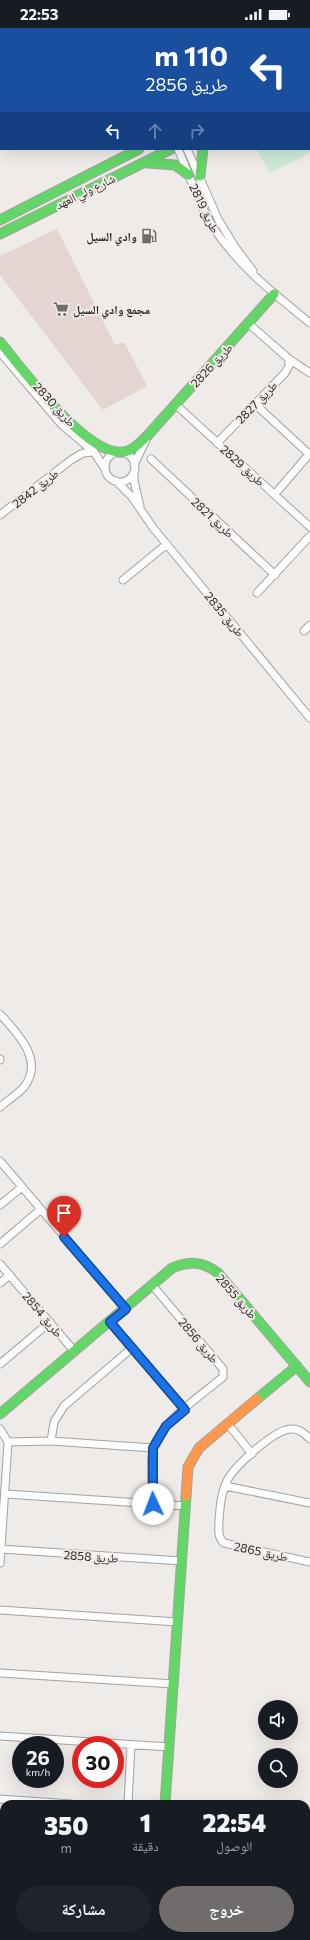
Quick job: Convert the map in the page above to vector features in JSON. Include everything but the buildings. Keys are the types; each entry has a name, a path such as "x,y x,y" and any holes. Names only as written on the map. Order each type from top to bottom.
{"street":[{"name":"شارع ولي العهد","path":"0,220 137,150"},
{"name":"شارع ولي العهد","path":"0,234 169,150"},
{"name":"طريق 2819","path":"178,150 210,223 224,244 248,271 310,323"},
{"name":"طريق 2819","path":"187,150 218,219 257,278"},
{"path":"200,176 203,150"},
{"path":"145,163 174,165 189,175"},
{"path":"210,223 218,219"},
{"path":"224,244 230,238"},
{"name":"طريق 2826","path":"120,452 128,451 148,435 249,324 274,294"},
{"path":"249,324 289,359 310,373"},
{"name":"طريق 2830","path":"0,342 94,452 105,469"},
{"name":"طريق 2830","path":"0,352 62,424 84,440 105,449 120,452"},
{"name":"طريق 2827","path":"217,443 285,373 289,366 289,359"},
{"name":"طريق 2829","path":"175,404 310,527"},
{"path":"255,404 309,453 275,494"},
{"name":"طريق 2826","path":"134,467 148,435"},
{"name":"طريق 2842","path":"71,460 84,440"},
{"name":"طريق 2842","path":"0,515 71,460 83,453 94,452"},
{"path":"120,452 131,457 134,467 128,479 116,481 109,477 105,469 109,458 120,452"},
{"name":"طريق 2821","path":"151,459 275,575"},
{"name":"طريق 2835","path":"134,467 134,481 141,510"},
{"name":"طريق 2835","path":"116,481 132,497 167,544 310,718"},
{"path":"257,593 310,536"},
{"path":"123,580 167,544"},
{"path":"304,631 310,625"},
{"path":"0,1014 25,1044 31,1058 29,1078 24,1087 0,1107"},
{"path":"0,1161 126,1309"},
{"path":"0,1205 22,1187"},
{"path":"0,1244 41,1209"},
{"name":"طريق 2855","path":"0,1414 126,1309 172,1268 182,1263 190,1262 209,1266 218,1273 310,1382"},
{"name":"طريق 2854","path":"0,1264 75,1352"},
{"path":"0,1284 10,1275"},
{"name":"طريق 2856","path":"152,1285 223,1369 224,1373 223,1377 166,1426 153,1448"},
{"path":"0,1364 50,1322"},
{"path":"110,1322 185,1410"},
{"path":"51,1441 54,1422 64,1406 132,1348"},
{"path":"165,1800 188,1467 199,1448 298,1366"},
{"path":"228,1424 252,1454"},
{"name":"طريق 2865","path":"310,1440 304,1433 291,1429 282,1431 236,1468 225,1486 220,1508 219,1535 224,1543 310,1562"},
{"path":"0,1430 8,1442 6,1494 0,1563"},
{"path":"8,1442 51,1441 153,1448 153,1504"},
{"path":"225,1486 310,1502"},
{"path":"6,1494 186,1506"},
{"name":"طريق 2858","path":"1,1549 182,1561"},
{"path":"0,1610 177,1622"},
{"path":"0,1673 174,1684"},
{"path":"0,1736 169,1747"},
{"path":"128,1800 131,1745"},
{"path":"0,1799 14,1800"}],"green space":[{"path":"258,150 310,150 310,153 269,173"}],"traffic: fast":[{"path":"0,220 137,150"},
{"path":"0,234 169,150"},
{"path":"200,176 203,150"},
{"path":"147,163 175,165 189,175"},
{"path":"0,342 39,390 74,426 91,440 108,450 123,452 133,448 148,435 274,294"},
{"path":"0,1414 172,1268 190,1263 207,1266 218,1273 310,1382"},
{"path":"257,1399 297,1366"},
{"path":"165,1800 186,1496"}],"traffic: slow":[{"path":"186,1496 188,1467 199,1448 257,1399"}],"place":[{"name":"وادي السيل","path":"149,236"},
{"name":"مجمع وادي السيل","path":"61,309"}],"route":[{"path":"64,1237 126,1309 110,1322 185,1410 166,1426 158,1437 153,1448 153,1504"}]}
